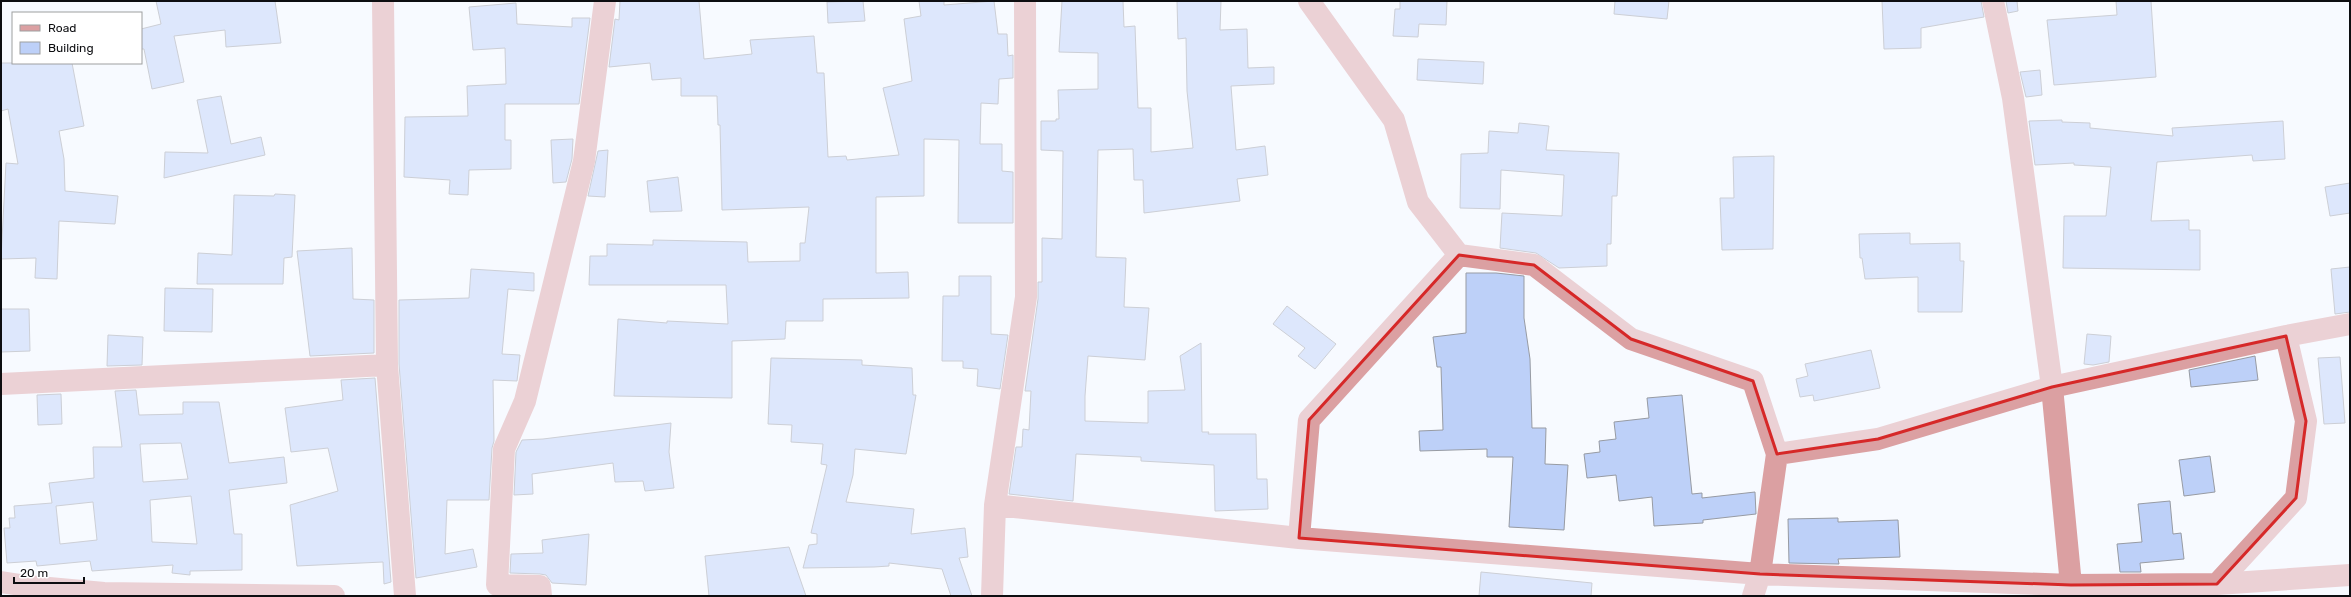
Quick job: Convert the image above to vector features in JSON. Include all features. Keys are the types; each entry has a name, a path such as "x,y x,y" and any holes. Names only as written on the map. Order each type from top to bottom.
{"street":[{"path":"383,1 387,365 405,596"},
{"path":"541,596 540,586 497,585 504,449 526,401 584,161 604,1"},
{"path":"992,596 995,505 1026,297 1025,1"},
{"path":"1309,1 1394,120 1418,202 1459,255 1534,265 1631,339 1753,381 1777,454 1760,574 1753,596"},
{"path":"1993,1 2013,98 2052,387 2071,584"},
{"path":"1299,538 1309,420 1459,255"},
{"path":"1777,454 1878,439 2052,387 2286,336 2350,324"},
{"path":"2217,584 2296,498 2306,421 2286,336"},
{"path":"1,384 387,365"},
{"path":"995,505 1299,538 1939,588 2071,584 2217,584 2350,575"},
{"path":"1,582 27,586 104,593 334,596"}],"highlighted area":[{"path":"1459,255 1534,265 1631,339 1753,381 1777,454 1878,439 2052,387 2286,336 2306,421 2296,498 2217,584 2071,585 1760,574 1299,538 1309,420"}],"building":[{"path":"156,1 275,1 281,43 226,47 225,30 174,36 184,82 152,89 144,49 142,49 142,29 161,24"},
{"path":"620,1 699,1 704,59 752,54 750,40 814,36 817,73 824,73 828,157 846,156 847,160 899,155 883,88 912,81 904,19 921,16 919,1 944,1 944,5 994,1 998,34 1007,34 1008,56 1013,55 1013,78 999,79 998,104 981,103 980,144 1002,144 1002,171 1013,172 1013,223 958,223 959,140 924,139 924,196 876,197 876,273 908,272 909,298 823,299 823,321 786,321 785,339 732,341 732,398 614,396 618,319 667,323 667,321 728,324 726,285 589,285 590,256 607,256 607,244 653,245 653,240 747,242 748,262 800,261 800,243 805,243 809,207 722,210 720,125 718,125 717,96 681,96 681,78 652,80 650,63 609,67 615,19 619,20"},
{"path":"863,1 865,21 828,23 827,2"},
{"path":"1062,1 1123,1 1124,27 1135,26 1138,108 1151,108 1151,152 1193,148 1187,91 1186,38 1178,39 1177,1 1221,1 1220,30 1247,29 1248,68 1274,67 1274,84 1231,86 1236,150 1265,146 1268,175 1237,179 1240,201 1144,213 1143,180 1134,180 1133,149 1098,150 1096,257 1126,258 1124,307 1149,308 1145,360 1088,356 1085,396 1085,421 1148,423 1148,391 1185,390 1180,356 1201,343 1202,432 1209,432 1208,434 1256,434 1257,479 1267,479 1268,509 1215,511 1214,465 1141,461 1141,457 1076,454 1073,501 1009,494 1016,447 1022,447 1023,429 1029,430 1031,391 1025,391 1038,299 1038,282 1042,282 1042,238 1062,239 1063,151 1041,150 1041,121 1056,121 1056,119 1059,119 1058,90 1098,89 1098,53 1059,52"},
{"path":"1400,1 1447,1 1446,25 1419,24 1418,37 1393,36 1395,9 1400,9"},
{"path":"1615,1 1669,1 1667,19 1614,14"},
{"path":"1882,1 1981,1 1984,17 1921,28 1921,48 1884,49"},
{"path":"2006,1 2017,1 2018,11 2008,13"},
{"path":"2116,1 2151,1 2156,77 2054,85 2047,20 2117,15"},
{"path":"516,3 517,24 572,27 572,18 590,18 579,104 505,104 505,140 511,140 511,169 469,170 468,195 449,194 450,180 404,177 405,117 468,116 467,86 506,84 505,48 473,50 469,7"},
{"path":"1418,59 1484,62 1483,84 1417,80"},
{"path":"1,63 72,64 84,126 59,131 64,159 65,191 118,196 115,224 59,221 57,279 35,278 36,258 1,259 6,163 18,164 8,109 1,111"},
{"path":"2040,70 2042,95 2026,97 2020,72"},
{"path":"221,96 231,144 261,137 265,155 164,178 165,152 208,153 197,100"},
{"path":"2062,120 2062,122 2090,123 2090,128 2173,136 2172,128 2283,121 2285,159 2253,161 2252,155 2157,162 2151,221 2189,220 2189,230 2200,230 2200,270 2063,268 2064,216 2106,216 2111,167 2074,165 2074,163 2035,165 2029,121"},
{"path":"1519,123 1549,126 1546,150 1619,153 1617,196 1612,196 1611,244 1607,244 1607,266 1559,268 1536,253 1500,248 1502,213 1562,216 1564,175 1501,170 1500,209 1460,208 1461,154 1488,153 1489,131 1518,133"},
{"path":"573,139 572,159 566,182 553,183 551,140"},
{"path":"608,150 605,197 588,196 598,151"},
{"path":"1774,156 1773,249 1722,250 1720,198 1734,198 1733,157"},
{"path":"678,177 682,211 650,212 647,181"},
{"path":"2350,183 2350,213 2330,216 2325,187"},
{"path":"275,194 295,195 292,257 284,258 283,284 197,284 198,253 232,255 234,195 274,196"},
{"path":"1910,233 1910,244 1960,243 1960,261 1964,261 1962,312 1918,312 1918,277 1865,279 1862,258 1860,258 1859,234"},
{"path":"352,248 353,299 374,300 374,353 310,356 297,251"},
{"path":"2350,267 2350,312 2335,314 2331,269"},
{"path":"471,269 534,273 534,291 508,289 502,354 520,355 517,381 493,380 494,441 492,448 489,500 447,500 445,554 473,549 477,567 416,578 399,364 399,300 469,298"},
{"path":"1466,273 1496,273 1524,276 1524,318 1530,359 1532,428 1546,428 1545,464 1568,465 1564,530 1509,527 1513,457 1487,457 1487,449 1420,451 1419,431 1443,430 1441,367 1437,367 1433,337 1466,333"},
{"path":"959,276 991,276 991,334 1008,335 1000,389 977,386 978,369 963,368 963,361 942,361 943,296 959,296"},
{"path":"165,288 213,289 212,332 164,331"},
{"path":"1287,306 1336,344 1315,369 1298,356 1305,348 1273,324"},
{"path":"1,309 29,309 30,351 1,352"},
{"path":"2087,334 2111,336 2109,362 2093,365 2084,364"},
{"path":"108,335 143,337 142,365 107,366"},
{"path":"1871,350 1880,388 1814,401 1813,395 1800,397 1796,379 1808,376 1805,364"},
{"path":"2255,356 2258,380 2191,387 2189,370"},
{"path":"2340,357 2345,423 2324,424 2318,358"},
{"path":"771,358 862,360 862,365 912,368 913,395 916,395 906,454 855,449 853,475 846,502 914,509 911,534 965,528 968,557 959,558 972,596 951,596 942,569 889,563 889,566 874,567 803,568 809,545 817,544 817,534 811,533 827,465 821,464 823,444 791,442 792,425 768,424"},
{"path":"375,378 391,582 384,584 383,562 297,566 290,505 338,491 328,448 291,452 285,408 343,400 341,380"},
{"path":"136,390 139,415 183,414 183,402 219,402 229,463 284,457 287,483 229,490 234,534 242,534 242,570 190,571 190,575 172,573 173,565 92,571 90,561 37,566 36,561 7,563 4,528 10,528 9,518 15,518 14,506 52,503 49,483 94,478 93,447 122,447 115,391","holes":["181,443 188,479 143,482 140,444","191,496 197,544 152,542 150,500","93,502 97,540 60,544 56,506"]},
{"path":"61,394 62,424 38,425 37,395"},
{"path":"1682,395 1692,494 1702,493 1702,498 1755,492 1756,514 1703,520 1703,523 1654,526 1652,497 1619,501 1616,475 1587,478 1584,454 1600,452 1599,441 1616,439 1614,422 1649,418 1647,398"},
{"path":"671,423 669,452 674,488 645,491 643,481 615,482 613,463 532,474 533,494 514,495 516,452 522,440 543,439"},
{"path":"2210,456 2215,492 2184,496 2179,460"},
{"path":"2170,501 2173,534 2181,533 2184,559 2140,563 2141,572 2120,572 2117,544 2142,542 2138,504"},
{"path":"1838,518 1838,522 1898,520 1900,557 1838,559 1839,564 1789,563 1788,519"},
{"path":"589,534 586,585 552,583 546,575 540,574 510,573 511,554 543,553 542,540"},
{"path":"789,547 806,596 709,596 705,556"},
{"path":"1481,572 1592,583 1591,596 1479,596"}]}
